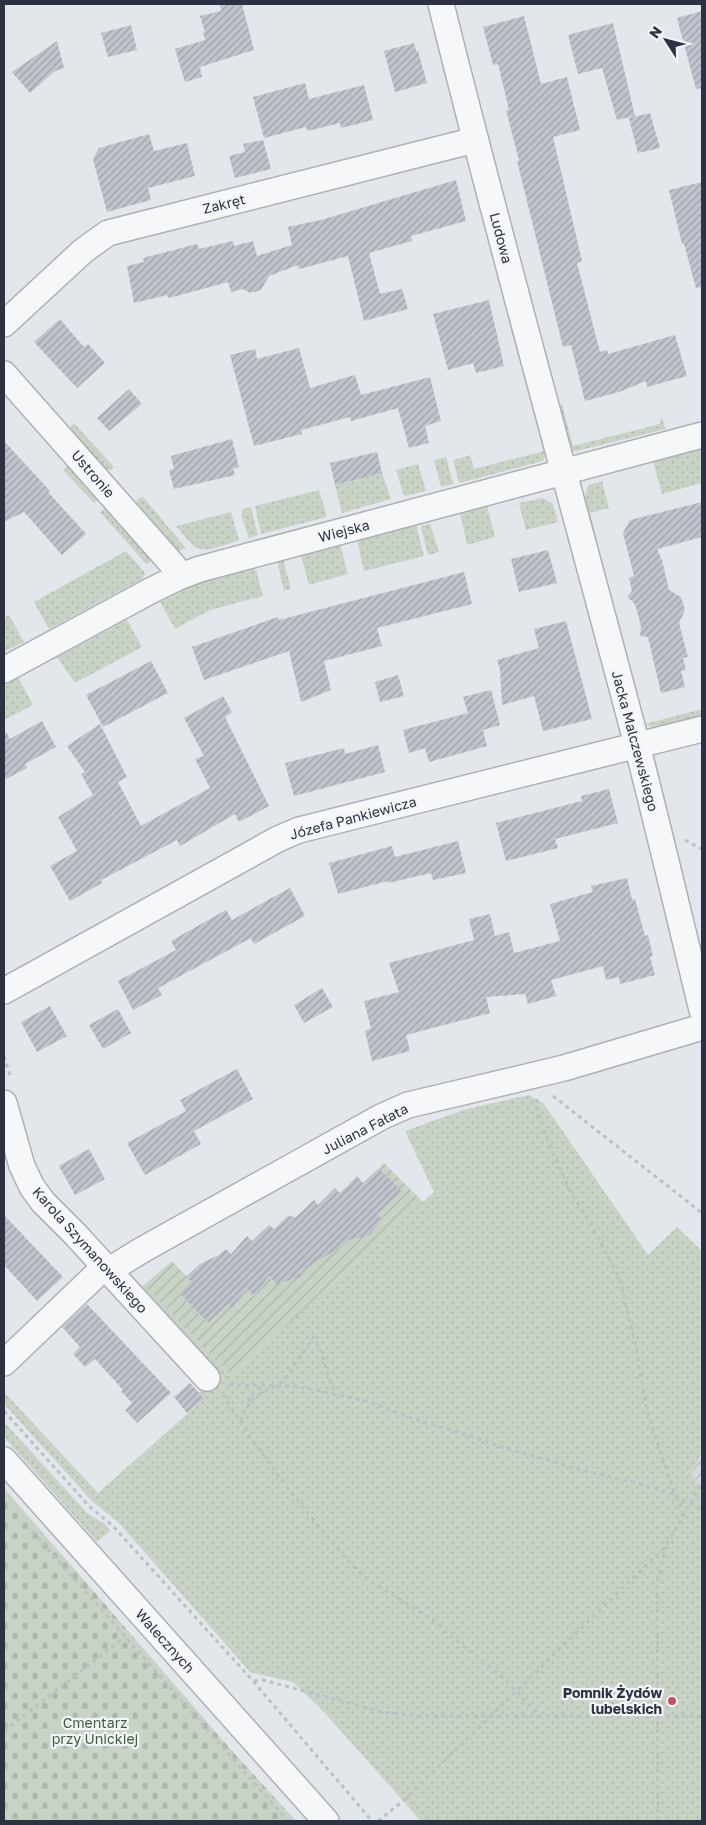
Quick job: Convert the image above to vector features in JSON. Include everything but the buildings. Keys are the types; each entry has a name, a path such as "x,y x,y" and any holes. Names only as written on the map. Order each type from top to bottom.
{"street":[{"name":"Ludowa","path":"441,4 562,473"},
{"name":"Zakręt","path":"4,324 83,251 108,233 475,140"},
{"name":"Ustronie","path":"4,374 173,565 180,576"},
{"name":"Wiejska","path":"4,670 180,576 200,569 702,435"},
{"name":"Jacka Malczewskiego","path":"562,473 637,745 702,1010"},
{"name":"Józefa Pankiewicza","path":"4,991 278,839 299,830 702,729"},
{"name":"Juliana Fałata","path":"4,1363 102,1273 381,1117 408,1105 564,1068 702,1027"},
{"name":"Karola Szymanowskiego","path":"4,1103 22,1166 32,1187 43,1202 102,1273 211,1381"},
{"name":"Walecznych","path":"4,1460 326,1821"}],"path":[{"path":"550,1094 702,1213"},
{"path":"537,1096 536,1107 547,1139 571,1193 589,1221 619,1277 636,1347 647,1411 675,1495 681,1506 683,1518"},
{"path":"240,1421 254,1397 260,1392 282,1382 314,1337 319,1346 330,1382 337,1395"},
{"path":"211,1381 316,1389 374,1403 419,1421 462,1433 507,1449 575,1469 637,1483 675,1495 702,1510"},
{"path":"211,1381 223,1392 240,1421 306,1512 348,1561 364,1577 438,1623 448,1634 480,1658 540,1715"},
{"path":"249,1403 249,1397 263,1385"},
{"path":"4,1411 89,1506 113,1526 253,1681 372,1821"},
{"path":"378,1821 403,1801 666,1546 702,1482"},
{"path":"29,1529 288,1821"},
{"path":"658,1821 657,1583 666,1546"},
{"path":"4,1731 125,1637"},
{"path":"253,1681 263,1680 382,1712 420,1716 702,1716"}],"shaded area":[{"path":"702,1453 702,1490 691,1473"}],"green space":[{"path":"562,404 573,446 660,424 661,417 666,429 572,452 569,448 558,406"},
{"path":"74,423 114,467 111,470 106,469 71,431 71,426"},
{"path":"702,449 702,483 662,494 653,461"},
{"path":"544,451 545,457 543,461 459,483 453,460 470,455 474,469"},
{"path":"446,457 453,484 441,487 434,460"},
{"path":"70,464 98,495 94,503 63,470"},
{"path":"418,464 426,491 404,496 396,470"},
{"path":"382,473 391,499 342,513 335,485"},
{"path":"602,481 609,508 590,513 599,549 595,549 584,498 589,485"},
{"path":"319,490 327,517 261,534 255,506"},
{"path":"143,497 186,548 179,551 137,504 137,500"},
{"path":"543,498 553,504 558,522 526,530 519,503"},
{"path":"487,506 495,537 467,545 460,513"},
{"path":"251,507 258,535 249,538 241,515 243,514 242,509"},
{"path":"105,508 110,508 154,560 146,564 100,512"},
{"path":"231,512 239,540 225,545 200,549 190,542 176,526"},
{"path":"416,524 424,556 364,571 357,540"},
{"path":"430,524 439,552 428,555 421,526"},
{"path":"340,544 348,574 309,585 301,555"},
{"path":"126,551 145,573 142,579 49,629 34,602"},
{"path":"283,559 291,589 284,591 277,561"},
{"path":"255,567 263,596 210,610 175,629 160,602 203,581"},
{"path":"9,615 24,642 4,652 4,618"},
{"path":"127,620 142,647 75,683 57,657"},
{"path":"18,677 33,705 4,720 4,685"},
{"path":"702,709 702,717 681,723 665,727 645,724"},
{"path":"529,1095 544,1104 648,1255 677,1227 702,1251 702,1453 691,1473 702,1490 702,1821 421,1821 323,1711 293,1682 250,1672 119,1523 92,1501 4,1404 4,1392 98,1493 204,1399 190,1383 199,1392 219,1375 139,1289 144,1285 231,1376 434,1192 405,1131 463,1110"},
{"path":"384,1163 423,1202 231,1376 144,1285 172,1261 193,1283 181,1295 208,1323 221,1310 223,1298 233,1307 245,1287 254,1296 267,1275 276,1284 321,1259 333,1239 342,1247 334,1238 381,1219 378,1214 397,1186 379,1168"},
{"path":"4,1422 87,1513 106,1525 110,1531 97,1542 4,1437"},
{"name":"Cmentarz przy Unickiej","path":"4,1488 234,1753 296,1821 4,1821"}],"place":[{"name":"Pomnik Żydów lubelskich","path":"672,1701"}]}
